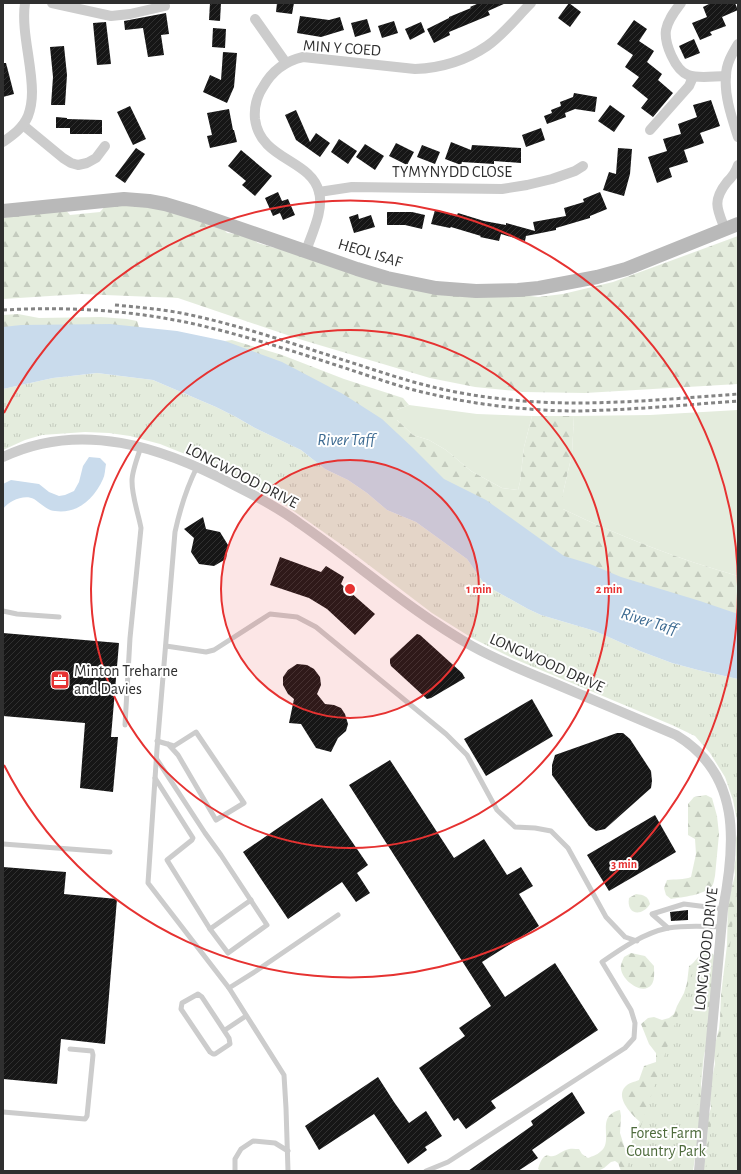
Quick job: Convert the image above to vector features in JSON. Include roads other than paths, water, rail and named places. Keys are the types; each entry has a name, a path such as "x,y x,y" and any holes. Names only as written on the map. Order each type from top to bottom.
{"main road":[{"name":"HEOL ISAF","path":"3,211 124,199 149,201 195,213 387,278 436,288 484,291 518,290 564,284 597,277 626,269 732,227"}],"street":[{"path":"3,142 14,135 23,126 32,102 30,65 24,22 25,3"},
{"path":"52,3 111,16 130,14 165,6"},
{"name":"MIN Y COED","path":"319,192 316,184 306,172 274,151 259,133 256,124 256,102 262,88 277,69 296,58 303,57 415,69 444,66 469,57 488,46 531,3"},
{"path":"681,3 668,21 666,31 666,40 675,63 681,71 694,77 726,76"},
{"path":"255,19 286,63"},
{"path":"738,44 731,57 726,76 728,98 738,137"},
{"path":"650,130 689,86 694,77"},
{"path":"23,126 63,158 78,165 87,163 96,158 105,146"},
{"path":"732,227 719,213 717,199 720,191 734,174 738,165"},
{"name":"TYMYNYDD CLOSE","path":"319,192 352,187 502,189 552,179 575,171 583,166"},
{"path":"306,251 320,209 319,192"},
{"name":"LONGWOOD DRIVE","path":"3,457 30,446 54,441 106,440 141,447 165,454 197,467 247,492 298,522 436,624 472,646 506,663 676,735 689,742 703,756 720,780 729,808 732,835 728,887 723,909 699,1171"}],"lane":[{"path":"125,725 130,638 141,528 135,504 132,480 141,447"},
{"path":"197,467 189,482 175,532 157,740 148,883 229,988 284,1075 288,1171"},
{"path":"3,612 59,617"},
{"path":"166,646 206,652 214,650 270,614 297,617 316,627 446,734 467,755 497,810 515,827 535,828 551,831 568,848 606,917 625,937 636,941"},
{"path":"157,740 174,746 196,732 244,803 216,820 178,755 168,744"},
{"path":"155,778 193,838 167,860 210,929 228,953 267,925 222,855 205,833 156,758"},
{"path":"3,844 110,852"},
{"path":"210,929 251,900"},
{"path":"668,928 652,914 684,904 723,909"},
{"path":"229,988 338,915"},
{"path":"426,1171 448,1162 625,1048 634,1038 635,1023 631,1010 602,962 647,934 668,928 698,926 722,927"},
{"path":"194,995 201,995 225,1030 230,1038 230,1044 215,1054 211,1053 181,1009 182,1003 194,995"},
{"path":"225,1030 246,1016"},
{"path":"3,1112 85,1119 88,1116 93,1055 92,1051 70,1049"},
{"path":"235,1171 235,1159 241,1149 253,1141 275,1143 288,1150"}],"water":[{"name":"River Taff","path":"110,324 177,331 225,341 282,362 343,394 382,419 444,479 486,500 564,556 590,564 621,577 738,614 738,679 672,663 595,631 541,615 528,609 485,585 467,559 416,522 387,510 367,493 348,480 325,469 301,450 216,407 153,380 97,373 53,378 3,389 3,327 21,325"},
{"path":"89,457 100,458 106,464 103,479 95,493 84,504 71,510 52,511 34,499 26,497 13,501 3,509 3,484 11,480 39,484 49,492 59,496 65,495 74,491 79,482 83,466"}],"railway":[{"path":"115,305 164,310 203,318 270,336 414,382 450,391 485,397 540,402 595,403 738,394"},
{"path":"3,310 56,309 110,311 189,323 264,342 409,389 448,398 504,407 577,411 738,401"}],"place":[{"name":"Minton Treharne and Davies","path":"60,680"}],"park label":[{"name":"Forest Farm Country Park","path":"666,1142"}]}
